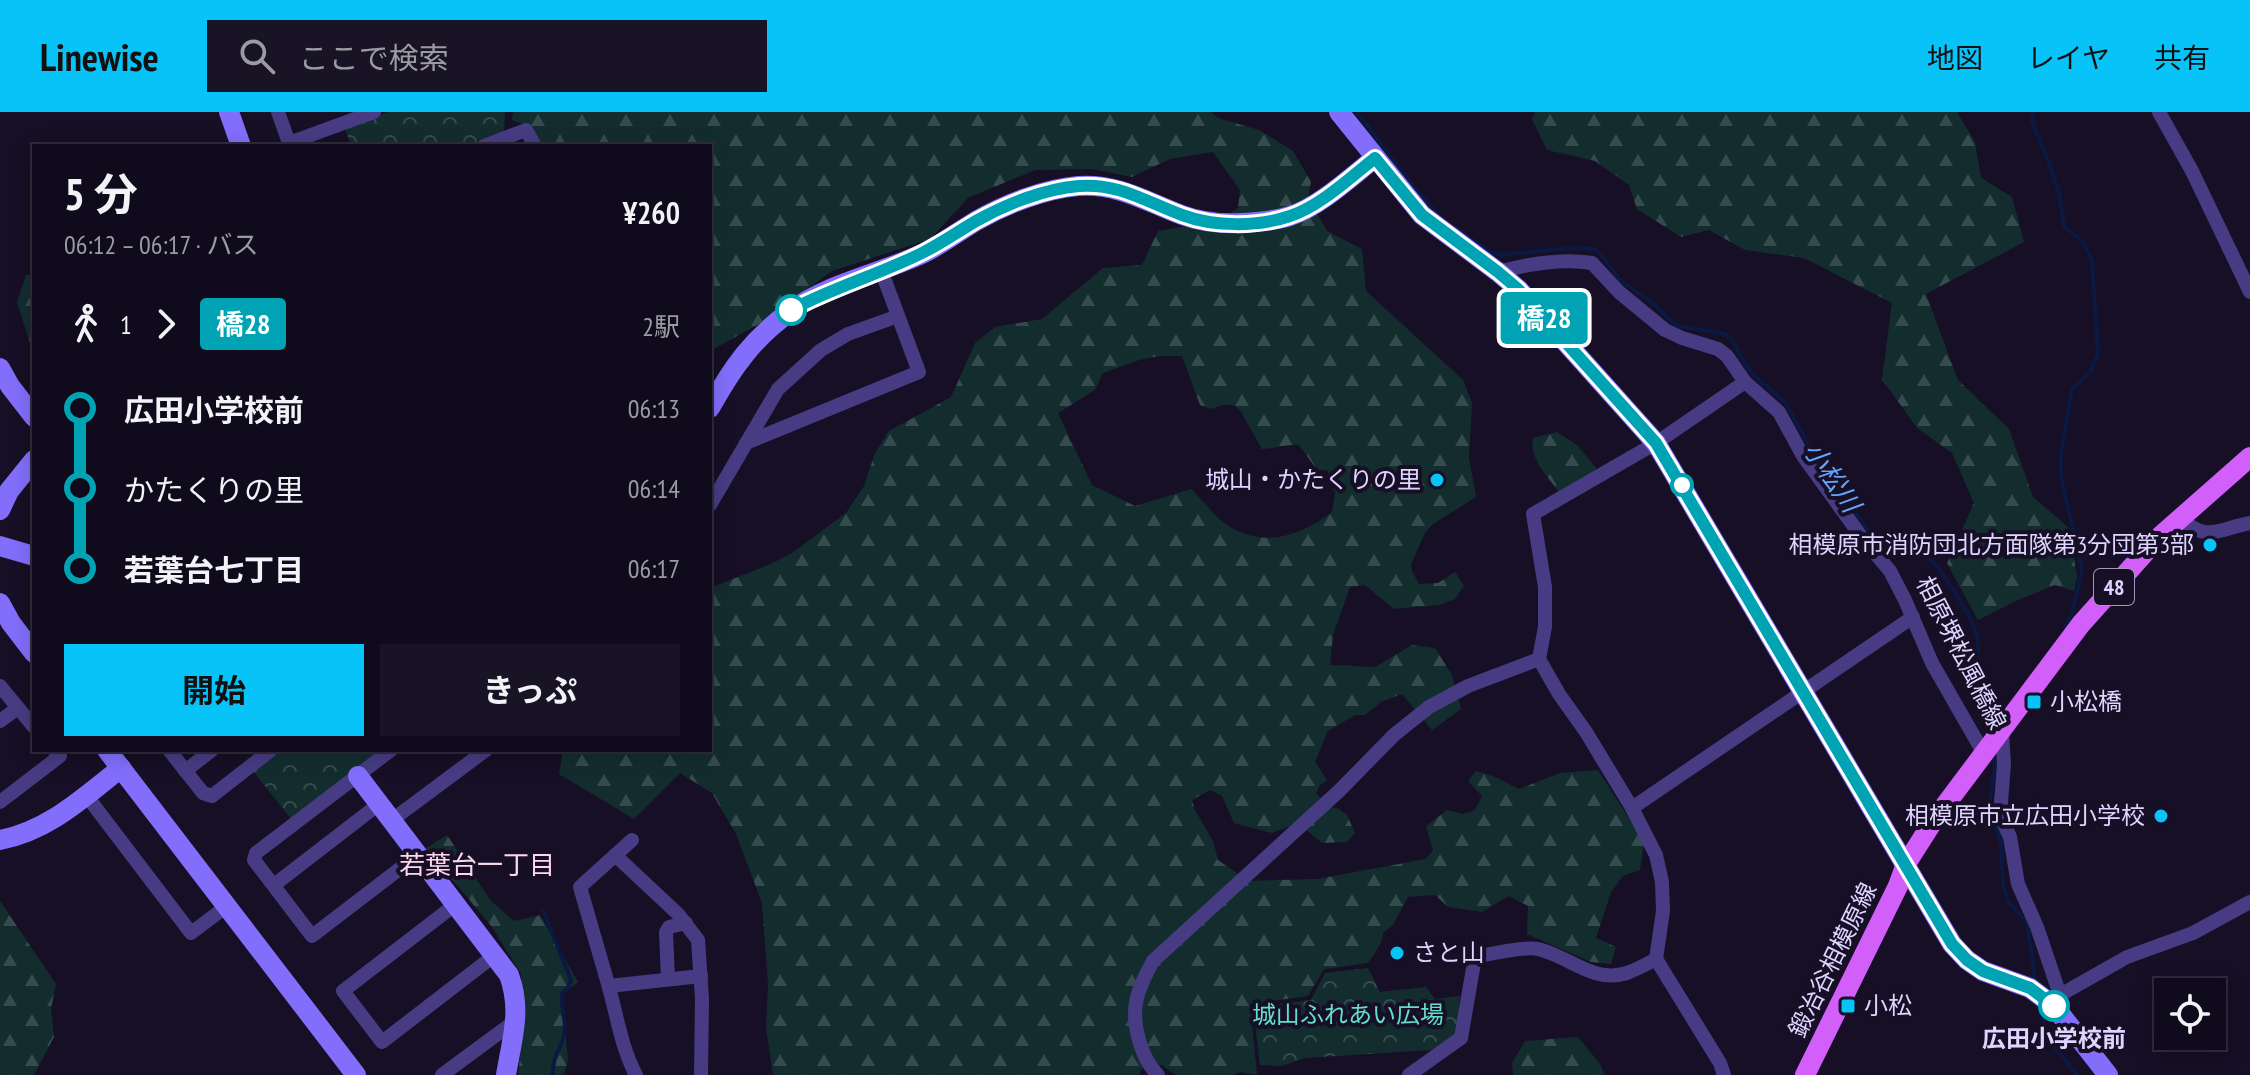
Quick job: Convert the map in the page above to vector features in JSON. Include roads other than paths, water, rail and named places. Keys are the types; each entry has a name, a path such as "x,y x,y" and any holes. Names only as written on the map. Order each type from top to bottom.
{"main road":[{"name":"鍛冶谷相模原線","path":"1805,1075 1906,864 1934,820 2081,624 2149,546 2250,457"}],"street":[{"path":"229,112 240,144"},
{"path":"278,112 289,143 374,112"},
{"path":"1339,112 1422,215 1518,289 1656,443 1804,690 1942,930 1967,960 1983,971 2030,988 2058,1004 2127,957 2193,933 2250,902"},
{"path":"2159,112 2192,171 2250,292"},
{"path":"489,144 526,130 534,144"},
{"path":"712,404 729,372 742,356 791,310 819,295 924,252 978,220 1049,191 1096,186 1140,196 1183,215 1206,221 1264,222 1304,210 1375,158"},
{"name":"相原堺松風橋線","path":"1498,272 1565,261 1592,263 1619,292 1665,330 1718,349 1727,356 1745,382 1779,412 1803,456 1890,571 1932,663 1993,742 2004,764 2000,815 2009,833 2018,884 2037,927 2058,1004 2108,1075"},
{"path":"746,443 919,372 881,270"},
{"path":"712,502 778,389 821,350 848,334 898,316"},
{"path":"0,368 32,414"},
{"path":"1724,1075 1720,1063 1656,959 1663,911 1662,882 1656,855 1632,808 1539,659 1545,627 1545,587 1533,514 1656,443 1745,382"},
{"path":"0,510 9,491 32,462"},
{"path":"2180,518 2194,529 2208,534 2250,523"},
{"path":"0,546 32,555"},
{"path":"0,603 32,650"},
{"path":"1632,808 1913,617"},
{"path":"1158,1075 1144,1059 1135,1004 1153,961 1339,791 1394,735 1429,707 1468,686 1539,659"},
{"path":"0,686 32,725"},
{"path":"0,721 18,708"},
{"path":"0,802 60,756 56,752"},
{"path":"109,752 356,1075"},
{"path":"171,752 203,793 212,796 268,752"},
{"path":"185,771 209,752"},
{"path":"388,752 256,853 254,860 312,936 419,854"},
{"path":"274,885 483,752"},
{"path":"0,840 48,824 121,768"},
{"path":"358,776 509,975 517,1006 506,1075"},
{"path":"86,795 191,933 227,906"},
{"path":"632,840 580,887 628,1060 636,1075"},
{"path":"615,855 686,923 698,940 701,1075"},
{"path":"456,904 343,991 382,1042 495,955"},
{"path":"668,979 666,932 669,927 686,923"},
{"path":"1409,1075 1461,1038 1475,957 1535,948 1598,976 1627,973 1656,959"},
{"path":"609,986 701,976"},
{"path":"442,1075 515,1021"}],"waterway":[{"name":"小松川","path":"1357,112 1417,191 1441,217"},
{"path":"2033,112 2032,121 2059,193 2064,226 2083,242 2092,260 2098,353 2091,371 2072,389 2061,454 2061,477 2082,570 2066,628"},
{"name":"小松川","path":"1454,227 1492,253 1501,255 1569,248 1594,249 1620,280 1677,326 1725,334 1755,376 1786,403 1817,461 1873,537 1896,549 1925,554 1937,566 1968,613 1978,638 1978,684 1990,735"},
{"name":"小松川","path":"1993,756 1995,764 1989,808 2001,841 2003,885 2008,901 2027,923 2036,984"},
{"path":"543,910 571,980 562,994 565,1029 554,1061 553,1075"},
{"name":"小松川","path":"2038,1005 2049,1040 2077,1075"}],"place":[{"name":"城山・かたくりの里","path":"1437,480"},
{"name":"相模原市消防団北方面隊第3分団第3部","path":"2210,545"},
{"name":"小松橋","path":"2034,702"},
{"name":"相模原市立広田小学校","path":"2161,816"},
{"name":"さと山","path":"1397,953"},
{"name":"小松","path":"1848,1006"},
{"name":"広田小学校前","path":"2054,1006"}],"district":[{"name":"若葉台一丁目","path":"477,865"}],"park label":[{"name":"城山ふれあい広場","path":"1348,1015"}]}
